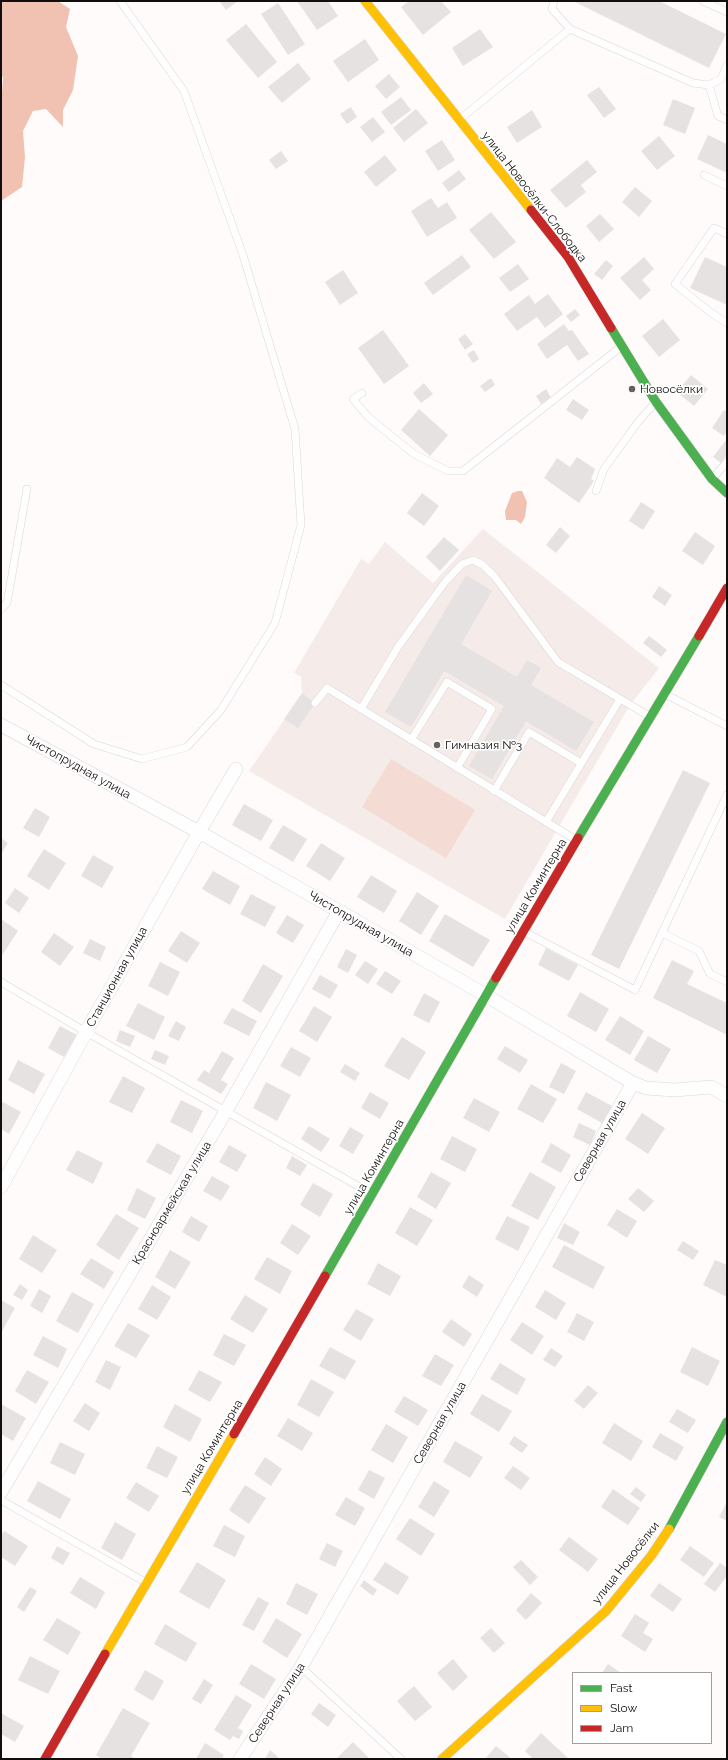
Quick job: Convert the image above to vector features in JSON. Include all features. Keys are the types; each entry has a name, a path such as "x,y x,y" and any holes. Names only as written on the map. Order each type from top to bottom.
{"street":[{"name":"улица Новосёлки-Слободка","path":"365,1 568,257 656,402 712,479 727,493"},
{"name":"улица Коминтерна","path":"45,1759 146,1582 261,1388 524,931 727,588"},
{"name":"Чистопрудная улица","path":"1,725 199,832 487,996 633,1083 653,1089 674,1090 711,1087 727,1096"},
{"name":"Станционная улица","path":"1,1186 86,1032 236,769"},
{"name":"Красноармейская улица","path":"1,1492 226,1111 339,912"},
{"name":"Северная улица","path":"240,1759 301,1666 633,1083"},
{"name":"улица Новосёлки","path":"442,1759 606,1611 651,1556 676,1518 727,1422"}],"lane":[{"path":"1,684 94,744 142,759 187,748 221,710 275,623 301,525 295,429 243,255 184,91 120,1"},
{"path":"554,1 552,9 570,30 693,83 709,85 721,79 727,65"},
{"path":"703,1 727,12"},
{"path":"459,120 570,30"},
{"path":"709,85 718,116 727,120"},
{"path":"704,175 727,186"},
{"path":"727,234 714,228 675,284 710,312 727,323"},
{"path":"362,393 353,400 368,417 414,454 448,471 463,471 622,346"},
{"path":"596,491 604,469 638,422 656,402"},
{"path":"712,479 727,462"},
{"path":"1,609 7,603 27,489"},
{"path":"361,709 398,647 446,581 462,564 473,560 483,565 495,578 558,662 651,717"},
{"path":"411,740 446,682 486,705 492,709 457,768"},
{"path":"315,703 327,688 577,841"},
{"path":"664,694 727,726"},
{"path":"546,822 620,699"},
{"path":"494,790 529,732 581,763"},
{"path":"524,931 635,990 727,797"},
{"path":"662,933 699,951 710,974 727,982"},
{"path":"1,982 86,1032 372,1194"},
{"path":"1,1500 146,1582"},
{"path":"301,1666 401,1759"}],"shaded area":[{"path":"1,1 58,1 70,9 66,27 78,56 73,90 63,110 63,127 46,109 33,111 23,131 25,157 22,187 1,201 1,106 3,78 1,73"},
{"path":"522,491 527,502 525,517 521,524 516,520 506,520 505,511 512,493"},
{"name":"Гимназия №3","path":"483,529 659,668 630,705 505,919 249,771 302,694 301,677 294,673 361,559 369,564 385,542 433,583"},
{"path":"391,759 475,810 446,858 362,807"}],"building":[{"path":"219,1 238,1 226,10"},
{"path":"297,1 328,1 338,16 317,30"},
{"path":"409,1 441,1 451,12 423,35 401,7"},
{"path":"573,1 659,1 726,34 709,68"},
{"path":"278,3 305,44 288,55 261,14"},
{"path":"246,24 277,62 258,78 226,40"},
{"path":"480,29 493,47 463,66 452,48"},
{"path":"365,39 379,60 348,82 333,61"},
{"path":"298,63 311,79 282,103 268,87"},
{"path":"389,74 400,87 386,99 375,86"},
{"path":"599,87 616,109 604,118 587,95"},
{"path":"401,97 411,110 391,125 381,112"},
{"path":"673,99 695,108 685,134 663,125"},
{"path":"351,107 357,117 347,124 340,114"},
{"path":"416,109 428,123 404,142 393,128"},
{"path":"532,110 542,127 517,143 507,127"},
{"path":"373,117 385,132 372,142 360,127"},
{"path":"708,135 727,144 727,173 697,159"},
{"path":"659,136 675,156 657,170 641,151"},
{"path":"442,140 455,160 438,171 425,151"},
{"path":"281,151 288,161 276,169 269,160"},
{"path":"385,155 397,170 376,187 364,172"},
{"path":"587,160 597,172 581,185 586,192 566,208 550,190"},
{"path":"459,170 466,179 449,192 442,183"},
{"path":"635,187 652,201 639,217 622,202"},
{"path":"431,198 438,208 447,202 457,218 427,237 411,211"},
{"path":"491,212 516,242 494,259 469,230"},
{"path":"600,214 614,229 599,242 586,226"},
{"path":"462,255 471,267 433,295 424,283"},
{"path":"644,257 654,269 642,280 651,290 640,300 620,278"},
{"path":"705,257 727,267 727,305 690,288"},
{"path":"606,260 613,266 602,280 594,274"},
{"path":"518,264 529,279 510,292 499,278"},
{"path":"343,270 358,293 340,305 325,282"},
{"path":"548,294 563,314 545,328 537,317 517,331 504,314 529,295 535,304"},
{"path":"575,309 580,315 571,322 566,316"},
{"path":"663,319 680,340 659,357 642,336"},
{"path":"564,324 569,331 572,330 589,354 578,361 567,345 547,359 537,344"},
{"path":"383,330 409,366 384,384 358,348"},
{"path":"465,334 473,344 465,350 458,339"},
{"path":"474,350 479,359 473,363 467,354"},
{"path":"691,375 708,389 694,406 677,392"},
{"path":"491,378 495,385 485,392 480,386"},
{"path":"424,383 433,394 421,403 413,393"},
{"path":"546,389 551,398 541,404 536,396"},
{"path":"573,399 589,410 582,420 566,410"},
{"path":"419,409 448,435 430,456 401,430"},
{"path":"724,410 727,412 727,432 724,436 712,428"},
{"path":"726,440 727,455 721,463 713,457"},
{"path":"577,457 595,469 591,479 594,481 579,503 544,478 557,458 570,467"},
{"path":"422,493 439,506 424,526 407,513"},
{"path":"641,502 655,511 643,530 629,521"},
{"path":"560,527 570,536 556,553 546,545"},
{"path":"695,532 715,546 703,565 682,551"},
{"path":"444,537 459,550 440,571 426,557"},
{"path":"466,575 492,591 461,644 517,677 527,660 541,668 531,685 594,722 576,751 526,721 492,779 469,766 504,706 444,671 411,727 385,712"},
{"path":"659,586 672,595 665,606 652,597"},
{"path":"649,636 667,650 661,657 643,643"},
{"path":"302,693 315,703 298,728 284,719"},
{"path":"683,770 710,783 619,969 591,955"},
{"path":"244,804 273,820 261,841 232,825"},
{"path":"35,808 50,817 39,837 23,828"},
{"path":"283,825 307,839 293,862 269,848"},
{"path":"1,838 8,843 1,854"},
{"path":"321,843 345,858 330,881 306,866"},
{"path":"44,849 66,863 49,890 27,876"},
{"path":"93,855 114,867 102,888 81,876"},
{"path":"213,871 240,886 230,905 202,889"},
{"path":"371,875 397,891 384,913 357,897"},
{"path":"15,888 29,898 19,913 5,903"},
{"path":"417,892 439,906 421,935 399,921"},
{"path":"251,894 276,907 265,927 240,914"},
{"path":"445,914 490,940 473,967 429,941"},
{"path":"287,915 304,925 293,943 276,933"},
{"path":"1,919 18,931 1,957"},
{"path":"181,931 200,943 187,963 168,951"},
{"path":"54,933 74,947 60,966 41,952"},
{"path":"90,939 106,947 100,961 83,953"},
{"path":"546,948 578,965 569,981 538,965"},
{"path":"346,949 357,955 348,973 337,967"},
{"path":"672,960 694,971 687,984 727,1003 727,1035 653,998"},
{"path":"365,961 378,969 368,984 355,975"},
{"path":"160,962 180,972 168,996 148,986"},
{"path":"263,964 283,976 261,1013 242,1001"},
{"path":"385,971 401,981 392,994 376,984"},
{"path":"320,975 338,985 330,999 312,989"},
{"path":"580,992 609,1009 596,1032 567,1016"},
{"path":"424,993 440,1002 429,1023 413,1015"},
{"path":"138,1003 165,1017 154,1040 126,1026"},
{"path":"314,1006 332,1017 317,1042 299,1031"},
{"path":"232,1008 257,1021 249,1036 223,1023"},
{"path":"620,1016 644,1031 630,1055 605,1040"},
{"path":"176,1021 186,1027 179,1041 168,1036"},
{"path":"60,1026 77,1035 64,1057 48,1048"},
{"path":"120,1030 135,1036 130,1047 116,1041"},
{"path":"648,1036 671,1049 657,1073 634,1060"},
{"path":"402,1037 426,1052 409,1080 384,1066"},
{"path":"505,1046 528,1060 520,1073 497,1059"},
{"path":"291,1047 311,1058 300,1077 280,1066"},
{"path":"155,1050 169,1056 165,1065 151,1059"},
{"path":"222,1051 234,1058 221,1080 228,1084 221,1094 197,1080 204,1070 209,1073"},
{"path":"18,1060 45,1074 34,1094 8,1080"},
{"path":"561,1063 576,1071 564,1094 549,1087"},
{"path":"345,1064 360,1073 355,1081 340,1072"},
{"path":"123,1076 145,1088 132,1113 109,1102"},
{"path":"266,1082 291,1095 277,1121 253,1108"},
{"path":"531,1084 557,1099 543,1123 517,1109"},
{"path":"370,1092 389,1103 380,1119 361,1108"},
{"path":"586,1092 612,1106 602,1123 577,1109"},
{"path":"474,1098 500,1112 489,1132 463,1118"},
{"path":"181,1100 203,1111 192,1133 170,1122"},
{"path":"1,1101 21,1112 9,1134 1,1129"},
{"path":"642,1113 665,1128 648,1154 625,1139"},
{"path":"579,1123 596,1131 590,1145 573,1137"},
{"path":"309,1126 330,1139 321,1152 301,1139"},
{"path":"350,1127 364,1135 353,1154 339,1146"},
{"path":"452,1136 477,1149 465,1172 440,1159"},
{"path":"157,1143 181,1156 171,1175 146,1162"},
{"path":"551,1143 571,1155 561,1173 541,1162"},
{"path":"229,1145 247,1155 237,1172 219,1162"},
{"path":"77,1150 103,1163 93,1184 66,1170"},
{"path":"292,1156 307,1165 300,1176 286,1168"},
{"path":"431,1172 451,1183 436,1209 417,1197"},
{"path":"530,1172 556,1187 538,1220 511,1206"},
{"path":"212,1176 230,1186 221,1201 203,1191"},
{"path":"313,1183 333,1194 320,1217 300,1205"},
{"path":"137,1188 156,1198 145,1219 127,1210"},
{"path":"638,1188 654,1201 644,1212 628,1199"},
{"path":"410,1207 433,1220 417,1246 395,1233"},
{"path":"617,1209 637,1221 627,1238 607,1225"},
{"path":"116,1214 139,1228 119,1260 96,1245"},
{"path":"191,1216 208,1226 199,1242 182,1232"},
{"path":"507,1216 530,1227 518,1251 495,1239"},
{"path":"564,1223 580,1232 573,1245 557,1238"},
{"path":"292,1224 311,1236 298,1255 280,1243"},
{"path":"33,1235 57,1250 42,1273 19,1259"},
{"path":"683,1241 699,1251 693,1260 677,1250"},
{"path":"564,1245 605,1267 593,1289 552,1267"},
{"path":"170,1250 191,1262 175,1289 155,1277"},
{"path":"267,1257 292,1271 280,1294 254,1279"},
{"path":"91,1258 114,1272 104,1289 80,1274"},
{"path":"715,1260 727,1265 727,1297 703,1285"},
{"path":"378,1263 401,1276 390,1296 367,1284"},
{"path":"469,1275 484,1285 477,1297 462,1287"},
{"path":"20,1284 28,1290 22,1300 13,1295"},
{"path":"152,1285 171,1297 157,1320 138,1309"},
{"path":"39,1289 51,1296 42,1313 30,1306"},
{"path":"545,1290 566,1303 556,1320 535,1307"},
{"path":"72,1292 94,1304 78,1333 56,1321"},
{"path":"245,1295 268,1309 253,1333 230,1319"},
{"path":"1,1300 15,1308 1,1333"},
{"path":"356,1309 374,1319 361,1341 343,1330"},
{"path":"577,1313 594,1322 584,1341 567,1332"},
{"path":"451,1319 472,1334 464,1347 442,1332"},
{"path":"522,1322 544,1336 532,1355 510,1340"},
{"path":"128,1323 150,1335 136,1358 114,1346"},
{"path":"224,1334 246,1345 234,1366 213,1355"},
{"path":"43,1336 67,1349 58,1368 33,1355"},
{"path":"330,1347 356,1361 345,1380 319,1366"},
{"path":"692,1347 720,1361 708,1386 680,1372"},
{"path":"551,1348 563,1356 555,1367 543,1360"},
{"path":"435,1354 454,1365 441,1386 422,1376"},
{"path":"106,1360 121,1367 110,1390 95,1382"},
{"path":"500,1363 526,1379 517,1395 490,1379"},
{"path":"27,1370 49,1382 36,1404 15,1391"},
{"path":"199,1370 222,1382 210,1402 188,1390"},
{"path":"311,1379 334,1392 319,1417 297,1405"},
{"path":"588,1385 598,1393 584,1409 574,1401"},
{"path":"482,1394 512,1411 499,1432 470,1414"},
{"path":"404,1396 428,1410 418,1426 394,1412"},
{"path":"85,1403 100,1413 89,1431 73,1421"},
{"path":"1,1404 26,1418 13,1441 1,1434"},
{"path":"175,1404 202,1419 190,1442 163,1427"},
{"path":"677,1409 696,1420 688,1433 669,1422"},
{"path":"288,1418 313,1433 302,1451 277,1436"},
{"path":"614,1423 643,1441 631,1461 602,1443"},
{"path":"386,1424 408,1437 393,1463 371,1450"},
{"path":"660,1433 684,1447 676,1461 652,1447"},
{"path":"514,1436 528,1445 522,1453 509,1444"},
{"path":"455,1441 483,1457 470,1478 443,1462"},
{"path":"60,1442 85,1454 75,1475 50,1463"},
{"path":"157,1446 178,1457 167,1478 146,1468"},
{"path":"265,1457 282,1469 271,1486 254,1474"},
{"path":"513,1466 530,1478 521,1490 504,1478"},
{"path":"369,1470 385,1478 374,1499 358,1490"},
{"path":"38,1481 71,1499 60,1519 27,1501"},
{"path":"434,1481 450,1491 434,1517 418,1507"},
{"path":"136,1482 159,1496 149,1512 126,1498"},
{"path":"245,1485 266,1498 249,1524 229,1510"},
{"path":"636,1487 646,1495 641,1502 630,1494"},
{"path":"613,1489 640,1508 628,1525 601,1507"},
{"path":"346,1497 365,1508 355,1526 335,1515"},
{"path":"727,1502 727,1521 719,1517"},
{"path":"410,1518 435,1534 421,1556 396,1539"},
{"path":"115,1522 136,1534 122,1560 101,1548"},
{"path":"224,1525 245,1536 235,1557 213,1546"},
{"path":"4,1531 28,1546 15,1566 1,1557 1,1536"},
{"path":"569,1537 598,1559 588,1572 559,1550"},
{"path":"327,1543 343,1551 335,1567 319,1559"},
{"path":"57,1546 70,1553 63,1565 51,1558"},
{"path":"690,1546 714,1563 704,1577 680,1560"},
{"path":"521,1560 538,1577 530,1585 513,1567"},
{"path":"197,1562 226,1580 209,1609 179,1592"},
{"path":"385,1562 409,1577 398,1595 373,1580"},
{"path":"720,1563 727,1568 727,1576 715,1592 704,1584"},
{"path":"80,1577 105,1592 96,1609 70,1593"},
{"path":"364,1580 377,1590 373,1596 360,1586"},
{"path":"296,1583 318,1594 307,1615 286,1604"},
{"path":"659,1583 682,1599 673,1612 650,1596"},
{"path":"30,1587 37,1591 24,1612 17,1607"},
{"path":"531,1593 542,1603 526,1620 516,1610"},
{"path":"258,1597 269,1603 254,1631 242,1625"},
{"path":"635,1614 649,1623 643,1633 653,1639 645,1652 621,1636"},
{"path":"57,1618 81,1632 68,1655 43,1640"},
{"path":"276,1618 302,1634 287,1658 262,1642"},
{"path":"165,1624 197,1643 186,1662 154,1644"},
{"path":"491,1628 505,1643 494,1653 480,1638"},
{"path":"30,1656 60,1671 48,1694 18,1680"},
{"path":"453,1659 468,1677 453,1691 437,1673"},
{"path":"251,1664 276,1679 264,1699 239,1684"},
{"path":"608,1664 620,1672 603,1672"},
{"path":"145,1670 164,1681 153,1701 134,1690"},
{"path":"204,1679 213,1685 201,1704 192,1699"},
{"path":"414,1686 432,1707 415,1721 397,1701"},
{"path":"236,1695 252,1705 238,1728 243,1731 239,1739 233,1736 230,1740 214,1730"},
{"path":"319,1703 336,1715 328,1727 311,1714"},
{"path":"123,1708 150,1723 131,1756 136,1759 102,1759 96,1755"},
{"path":"1,1713 24,1726 15,1742 1,1734"},
{"path":"541,1733 569,1759 533,1759 525,1751"},
{"path":"353,1742 370,1759 336,1759"},
{"path":"205,1743 224,1755 222,1759 196,1759"},
{"path":"496,1746 512,1759 485,1759"},
{"path":"270,1750 280,1759 265,1759"}],"traffic: fast":[{"path":"611,328 656,402 712,479 727,493"},
{"path":"578,838 699,636"},
{"path":"325,1276 496,978"},
{"path":"669,1529 727,1422"}],"traffic: slow":[{"path":"365,1 531,210"},
{"path":"105,1654 234,1434"},
{"path":"442,1759 606,1611 651,1556 669,1529"}],"traffic: jam":[{"path":"531,210 568,257 611,328"},
{"path":"699,636 727,588"},
{"path":"496,978 578,838"},
{"path":"234,1434 325,1276"},
{"path":"45,1759 105,1654"}],"place":[{"name":"Новосёлки","path":"632,389"},
{"name":"Гимназия №3","path":"437,745"}]}
